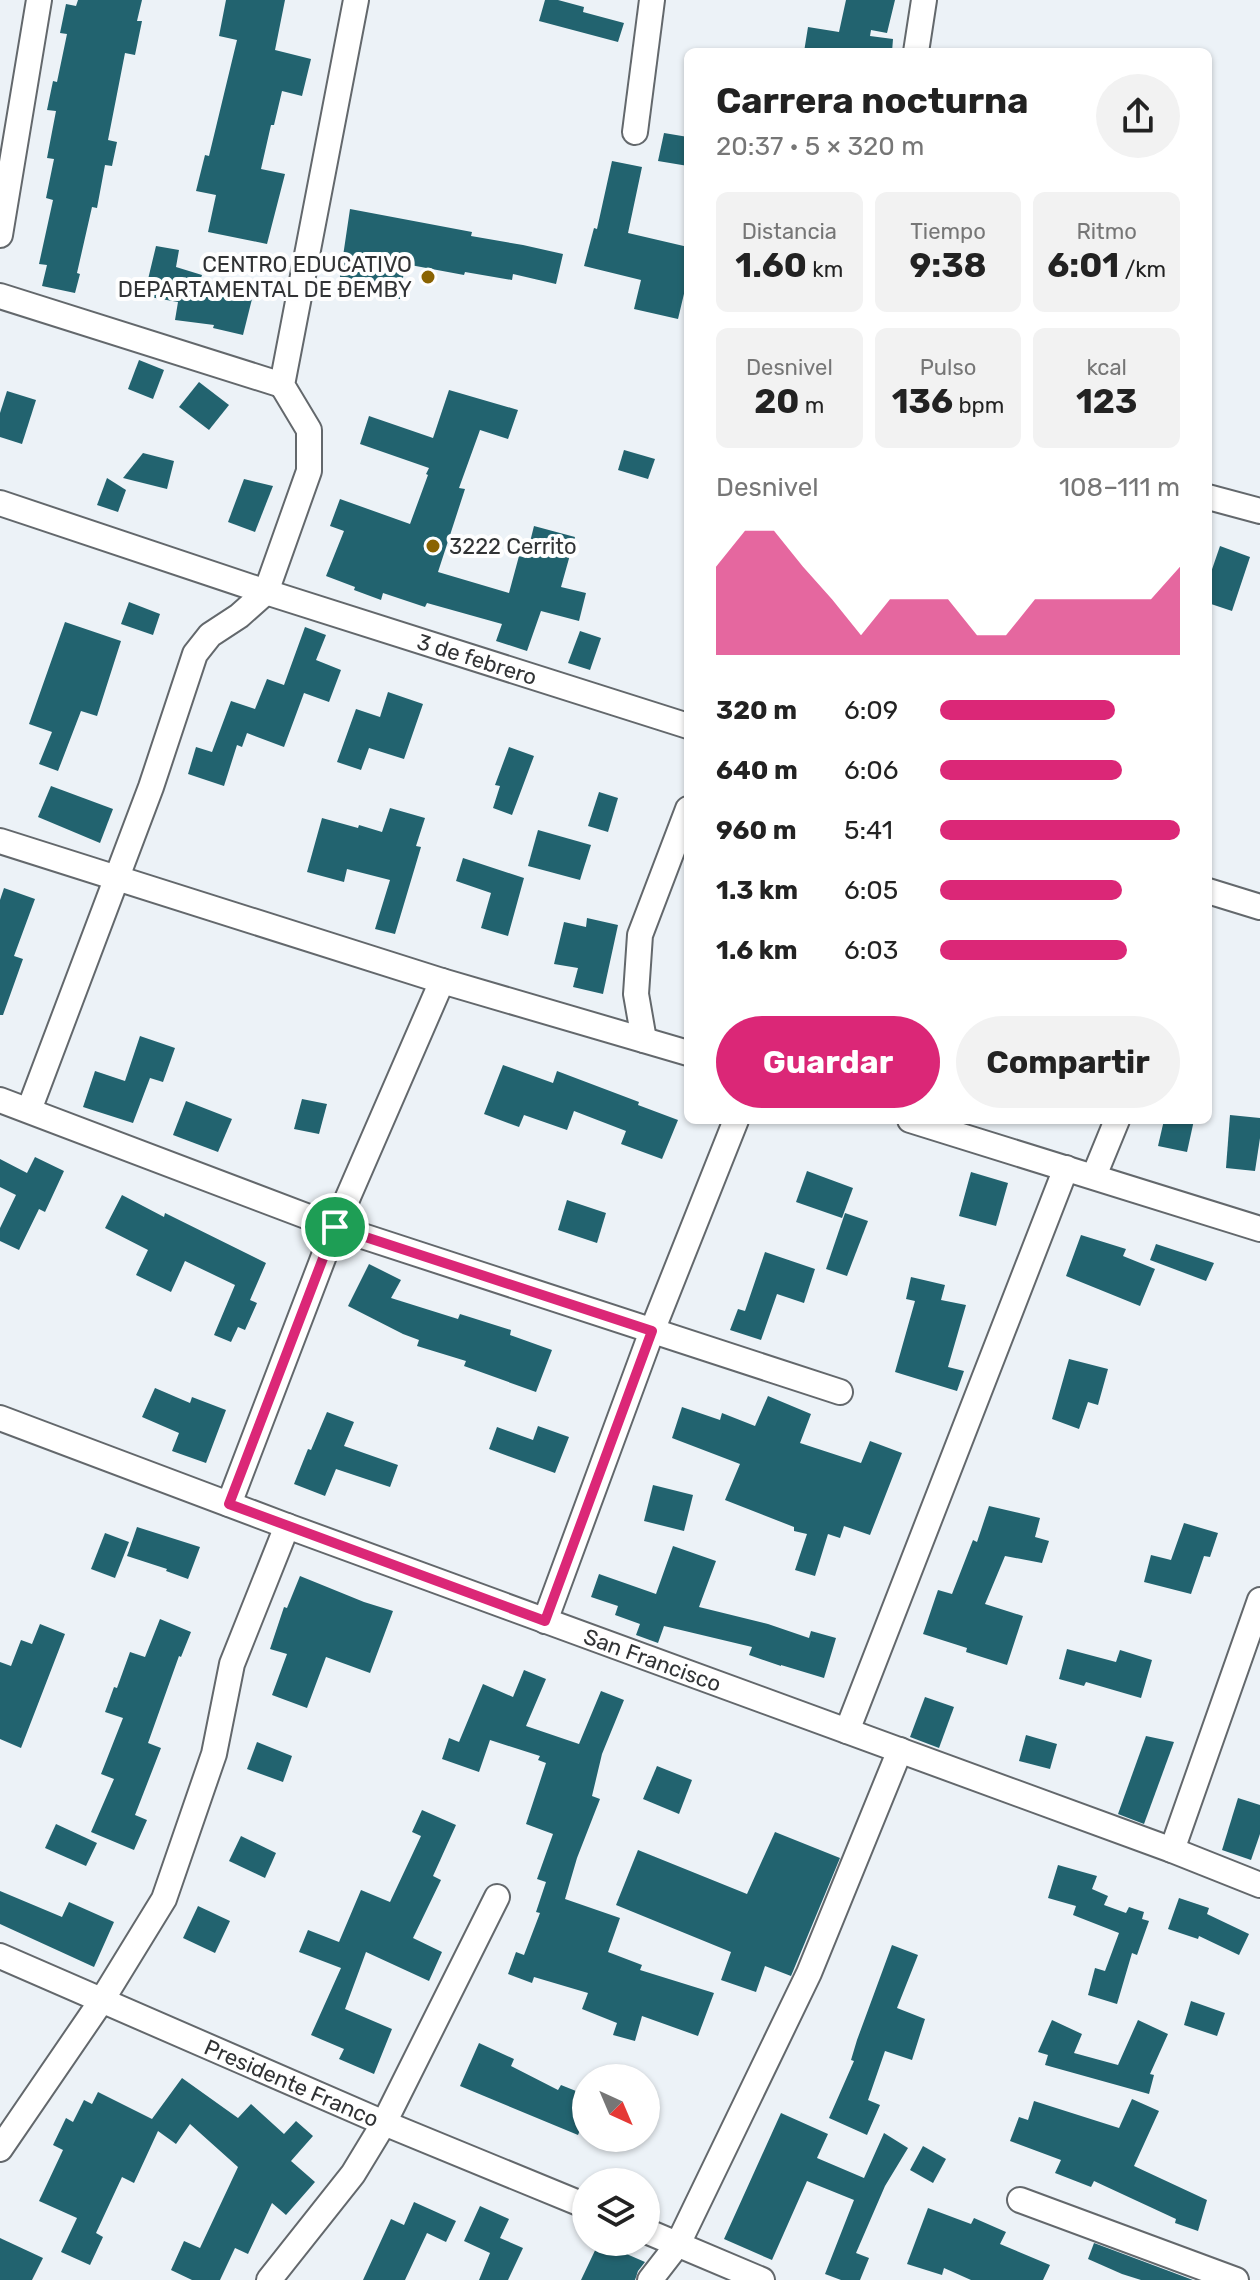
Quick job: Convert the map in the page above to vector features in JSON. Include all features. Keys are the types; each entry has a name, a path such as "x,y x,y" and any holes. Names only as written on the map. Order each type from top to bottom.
{"street":[{"path":"0,235 39,0"},
{"path":"282,385 356,0"},
{"path":"635,132 652,0"},
{"path":"917,48 924,0"},
{"path":"0,296 282,385 309,430 309,471 266,592 239,616 210,635 195,654 151,787 29,1110"},
{"path":"1212,498 1260,511"},
{"name":"3 de febrero","path":"0,503 266,592 684,725"},
{"path":"644,1040 636,994 640,935 684,820"},
{"path":"0,841 442,981 684,1052"},
{"path":"1212,892 1260,907"},
{"path":"229,1504 335,1227 442,981"},
{"path":"0,1100 335,1227 840,1392"},
{"path":"545,1621 652,1331 734,1124"},
{"path":"923,1124 1260,1229"},
{"path":"1094,1176 1115,1124"},
{"path":"847,1731 1066,1168"},
{"name":"San Francisco","path":"0,1418 1260,1885"},
{"path":"0,2149 102,2000 164,1899 214,1754 232,1664 287,1526"},
{"path":"1172,1850 1260,1600"},
{"path":"650,2280 678,2244 809,1973 900,1750"},
{"path":"269,2280 353,2174 384,2123 497,1897"},
{"name":"Presidente Franco","path":"0,1956 384,2123 572,2200"},
{"path":"1020,2200 1204,2275 1236,2280"},
{"path":"660,2237 762,2280"}],"building":[{"path":"78,0 142,0 137,21 142,21 135,55 125,53 108,140 117,142 112,166 105,165 97,208 92,207 75,293 42,286 47,265 39,264 53,200 46,198 54,159 47,158 56,111 47,110 53,81 57,82 67,34 60,33 66,4 76,6"},
{"path":"226,0 285,0 275,50 311,59 302,96 282,91 274,125 271,125 261,169 285,174 267,244 208,232 216,195 196,191 205,155 209,156 237,40 219,36"},
{"path":"545,0 584,7 583,12 624,23 618,42 539,21"},
{"path":"846,0 895,0 887,33 871,30 870,36 893,39 892,48 805,48 808,27 839,32"},
{"path":"664,133 684,136 684,165 658,161"},
{"path":"612,161 642,167 628,233 684,246 684,294 678,319 634,309 641,280 584,266 594,228 597,229"},
{"path":"350,209 472,232 471,236 563,254 556,284 513,274 512,280 405,264 400,299 338,290"},
{"path":"156,246 179,250 176,267 202,275 201,278 254,291 243,335 213,328 214,325 175,320 178,302 144,296"},
{"path":"139,360 164,370 153,399 128,389"},
{"path":"199,382 229,405 209,430 179,407"},
{"path":"449,390 518,410 508,439 480,430 459,488 465,489 438,572 509,593 519,556 526,558 534,526 575,537 561,587 586,593 579,621 541,611 527,651 496,641 502,624 427,603 425,607 383,593 381,600 326,576 344,531 330,526 340,499 410,524 428,475 429,468 360,444 369,416 433,438"},
{"path":"7,391 36,400 22,444 0,437 0,413"},
{"path":"624,450 655,459 648,479 618,470"},
{"path":"143,453 174,461 167,489 123,478"},
{"path":"107,478 126,490 118,512 97,505"},
{"path":"244,479 273,486 255,532 228,522"},
{"path":"1220,546 1250,557 1232,611 1212,604 1212,569"},
{"path":"129,602 160,614 153,635 121,624"},
{"path":"65,622 121,641 97,716 81,711 58,771 39,764 52,732 29,724"},
{"path":"305,627 326,635 316,660 341,670 329,702 304,693 284,747 247,733 242,747 237,745 224,786 188,774 196,747 212,752 231,701 255,709 267,679 284,685"},
{"path":"580,631 601,638 590,670 568,663"},
{"path":"388,692 423,704 404,759 369,748 361,770 337,762 356,709 380,717"},
{"path":"509,747 534,756 512,815 493,808 500,786 495,785"},
{"path":"51,786 113,809 100,843 38,817"},
{"path":"599,792 618,798 608,832 588,826"},
{"path":"390,808 425,818 416,846 421,847 395,934 375,929 390,880 347,869 344,882 307,872 322,818 382,832"},
{"path":"538,830 591,845 580,880 528,866"},
{"path":"463,858 524,878 508,936 481,928 491,893 456,881"},
{"path":"4,888 35,899 14,956 23,959 3,1015 0,1015 0,900"},
{"path":"587,918 618,925 603,994 573,987 578,968 554,964 564,922 586,927"},
{"path":"140,1036 175,1048 163,1082 150,1078 133,1123 83,1107 95,1071 125,1081"},
{"path":"503,1065 553,1083 557,1071 678,1120 662,1159 621,1144 626,1131 574,1111 567,1130 524,1115 519,1127 484,1114"},
{"path":"302,1099 327,1104 319,1134 294,1129"},
{"path":"186,1101 232,1119 218,1152 173,1135"},
{"path":"1230,1115 1260,1118 1255,1171 1226,1168"},
{"path":"1163,1124 1193,1124 1187,1152 1158,1146"},
{"path":"35,1157 64,1171 45,1212 39,1209 19,1250 0,1241 0,1228 16,1195 0,1187 0,1159 27,1173"},
{"path":"807,1171 853,1188 842,1218 796,1202"},
{"path":"971,1172 1008,1183 996,1226 959,1216"},
{"path":"122,1195 266,1263 250,1300 257,1303 245,1330 238,1327 231,1342 214,1335 235,1285 185,1261 171,1292 136,1275 148,1250 105,1228"},
{"path":"567,1200 606,1213 597,1243 558,1230"},
{"path":"845,1213 868,1221 847,1276 826,1269"},
{"path":"1081,1235 1126,1249 1123,1256 1155,1269 1140,1306 1066,1276"},
{"path":"1156,1244 1214,1263 1206,1281 1150,1260"},
{"path":"765,1252 815,1269 804,1303 777,1294 761,1340 730,1330 738,1309 745,1311"},
{"path":"369,1264 401,1280 391,1298 458,1319 460,1314 511,1330 510,1335 552,1350 536,1392 464,1366 466,1361 417,1346 419,1340 348,1306"},
{"path":"911,1277 945,1285 941,1300 966,1305 948,1367 964,1371 957,1391 895,1372 915,1301 906,1299"},
{"path":"1069,1359 1108,1369 1098,1405 1088,1402 1079,1429 1052,1419"},
{"path":"155,1388 190,1403 192,1397 226,1410 206,1463 172,1451 179,1433 142,1417"},
{"path":"768,1396 811,1414 800,1443 861,1463 870,1441 902,1453 870,1535 844,1526 840,1538 828,1534 815,1576 795,1570 807,1534 725,1500 740,1464 672,1438 682,1407 720,1420 722,1413 755,1426"},
{"path":"327,1412 354,1422 344,1446 398,1465 390,1487 336,1469 325,1496 294,1484"},
{"path":"538,1426 569,1437 555,1473 489,1449 497,1427 533,1440"},
{"path":"653,1485 693,1495 684,1531 644,1521"},
{"path":"989,1506 1040,1518 1035,1537 1049,1541 1042,1563 1005,1556 985,1604 1023,1616 1007,1665 923,1634 938,1590 952,1594 973,1540 977,1542"},
{"path":"1184,1523 1218,1533 1210,1557 1204,1556 1191,1594 1144,1582 1151,1555 1171,1560"},
{"path":"137,1527 200,1547 188,1579 127,1556"},
{"path":"105,1533 129,1542 115,1578 91,1569"},
{"path":"673,1546 716,1561 699,1607 809,1638 811,1631 836,1638 824,1678 749,1655 752,1647 664,1626 658,1643 636,1635 640,1624 615,1615 618,1606 591,1597 599,1574 656,1594"},
{"path":"300,1576 393,1611 370,1673 326,1657 307,1708 272,1695 287,1654 270,1649 284,1607 287,1608"},
{"path":"160,1619 191,1632 179,1656 148,1743 161,1748 135,1815 147,1820 134,1850 91,1832 114,1779 101,1774 123,1718 105,1712 130,1652 145,1657"},
{"path":"40,1624 65,1634 21,1748 0,1739 0,1662 11,1666 21,1640 32,1644"},
{"path":"1067,1649 1116,1662 1120,1650 1152,1660 1141,1698 1086,1682 1084,1686 1059,1679"},
{"path":"524,1670 546,1679 526,1726 579,1744 601,1691 624,1700 602,1754 592,1796 600,1799 565,1899 620,1918 608,1952 642,1965 640,1970 714,1993 698,2036 642,2016 635,2041 613,2035 617,2023 582,2009 588,1993 534,1977 532,1983 508,1974 516,1952 524,1955 540,1913 536,1912 546,1882 537,1879 553,1834 526,1824 546,1763 538,1760 540,1756 490,1740 479,1772 442,1759 449,1738 459,1742 483,1684 513,1697"},
{"path":"925,1697 954,1707 939,1748 910,1737"},
{"path":"1026,1735 1057,1744 1050,1769 1019,1761"},
{"path":"1146,1736 1174,1742 1144,1824 1118,1814"},
{"path":"257,1742 292,1756 283,1782 247,1769"},
{"path":"657,1766 692,1780 679,1814 643,1799"},
{"path":"1238,1798 1260,1805 1260,1834 1251,1860 1222,1850"},
{"path":"422,1810 456,1825 433,1876 441,1880 413,1938 442,1952 429,1981 366,1952 345,2009 392,2029 374,2074 339,2059 344,2049 311,2035 341,1968 299,1952 308,1930 339,1942 361,1890 390,1902 421,1836 412,1832"},
{"path":"56,1824 97,1843 86,1866 45,1848"},
{"path":"775,1832 840,1858 791,1976 765,1966 756,1992 721,1980 731,1952 616,1905 638,1850 747,1894"},
{"path":"241,1836 276,1853 265,1878 229,1861"},
{"path":"1058,1865 1097,1876 1092,1889 1108,1896 1104,1905 1126,1913 1129,1907 1144,1912 1142,1919 1149,1921 1137,1955 1132,1953 1117,2004 1088,1995 1095,1968 1105,1971 1119,1933 1073,1915 1076,1906 1048,1898"},
{"path":"0,1891 62,1917 69,1902 114,1922 94,1967 0,1924"},
{"path":"1179,1898 1209,1908 1207,1914 1249,1934 1239,1955 1199,1936 1198,1939 1168,1929"},
{"path":"198,1906 230,1921 215,1953 183,1938"},
{"path":"892,1945 918,1955 897,2008 925,2019 912,2060 885,2051 868,2100 880,2105 867,2135 829,2118 854,2061 851,2060 857,2040"},
{"path":"1191,2001 1225,2013 1217,2036 1184,2025"},
{"path":"1052,2020 1082,2034 1074,2053 1118,2065 1138,2020 1168,2034 1150,2074 1154,2075 1149,2094 1045,2065 1048,2055 1038,2052"},
{"path":"479,2043 514,2059 511,2066 558,2090 561,2085 572,2089 572,2133 460,2086"},
{"path":"182,2078 238,2118 251,2104 284,2134 296,2121 313,2136 291,2161 315,2182 286,2215 272,2203 248,2254 235,2248 220,2280 192,2280 171,2270 184,2241 200,2248 238,2167 190,2124 176,2144 158,2131 134,2183 122,2177 96,2233 103,2237 90,2265 61,2252 77,2218 39,2201 63,2150 53,2145 66,2118 73,2122 84,2100 92,2104 98,2092 152,2119"},
{"path":"1132,2099 1159,2111 1134,2166 1207,2200 1198,2231 1175,2223 1176,2219 1094,2181 1091,2187 1055,2173 1061,2160 1010,2141 1019,2117 1028,2120 1034,2101 1119,2128"},
{"path":"781,2113 828,2134 817,2158 864,2178 884,2133 908,2148 885,2186 856,2253 869,2258 860,2280 841,2280 825,2274 854,2200 807,2181 772,2260 724,2239"},
{"path":"923,2146 946,2159 933,2183 910,2170"},
{"path":"414,2202 456,2221 446,2242 427,2233 405,2280 363,2280 391,2219 404,2225"},
{"path":"480,2206 509,2219 500,2238 523,2248 508,2280 479,2280 490,2253 464,2241"},
{"path":"928,2208 971,2224 974,2218 1006,2232 1000,2244 1050,2265 1043,2280 971,2280 944,2268 942,2275 907,2264"},
{"path":"0,2238 43,2258 32,2280 0,2280"},
{"path":"1094,2243 1193,2280 1141,2280 1122,2274 1088,2259"},
{"path":"592,2256 631,2256 645,2262 635,2280 581,2280"}],"place":[{"name":"CENTRO EDUCATIVO DEPARTAMENTAL DE ÐEMBY","path":"428,277"},
{"name":"3222 Cerrito","path":"433,546"}],"route":[{"path":"335,1227 652,1331 545,1621 229,1504 335,1227"}]}
